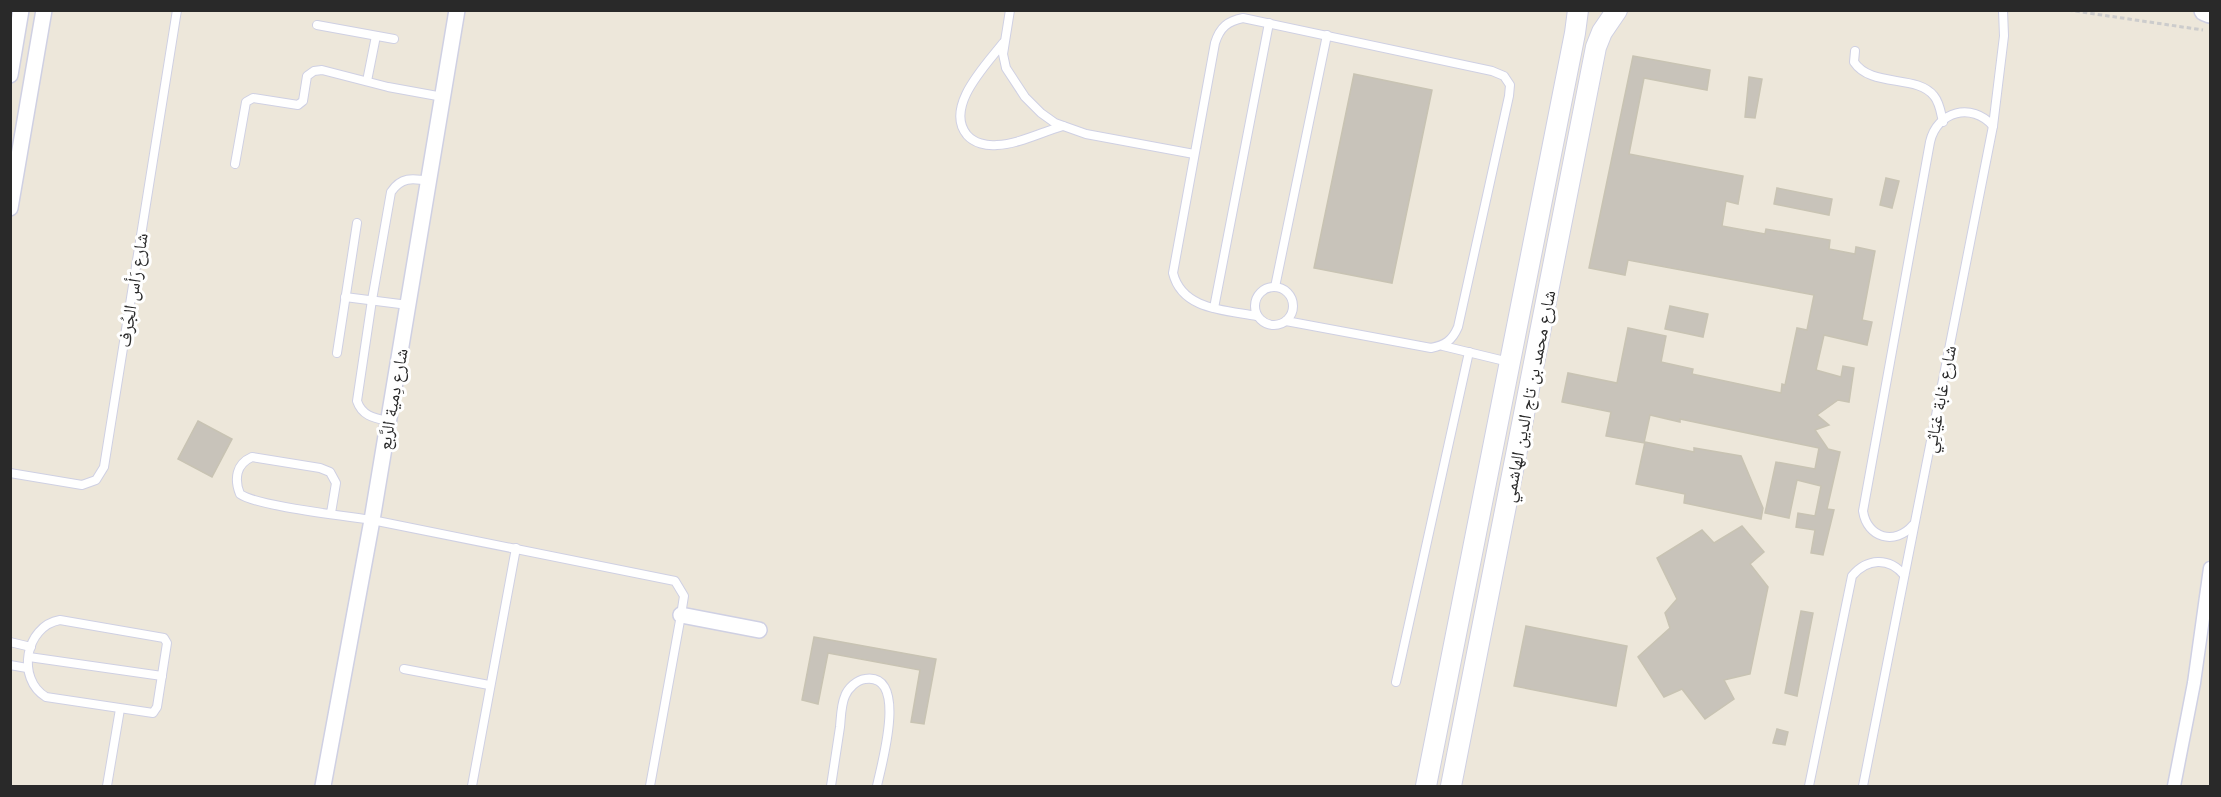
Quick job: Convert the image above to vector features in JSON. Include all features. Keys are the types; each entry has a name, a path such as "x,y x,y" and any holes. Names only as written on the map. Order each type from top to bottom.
{"main road":[{"path":"2205,10 2211,12"}],"street":[{"path":"10,75 21,10"},
{"path":"10,208 44,10"},
{"name":"شارع دِمية الرَّبع","path":"323,786 372,520 457,10"},
{"name":"شارع محمد بن تاج الدين الهاشمي","path":"1426,786 1578,10"},
{"name":"شارع محمد بن تاج الدين الهاشمي","path":"1451,786 1596,47 1602,32 1617,10"},
{"path":"2174,786 2194,683 2211,568"},
{"path":"681,615 759,630"}],"lane":[{"name":"شارع رَأس الجُرف","path":"10,473 82,485 96,480 104,467 177,10"},
{"path":"1010,10 1003,54 1006,68 1025,97 1041,113 1063,126 1086,134 1194,154"},
{"name":"شارع غابة غيَاثِي","path":"1863,786 1993,126 2004,36 2004,10"},
{"path":"1443,346 1451,340 1458,327 1510,85 1504,76 1499,73 1243,18 1225,24 1218,33 1173,273 1179,289 1196,303 1257,316 1267,324 1274,326 1286,321 1418,346 1431,348 1443,346 1510,363"},
{"path":"1214,308 1269,23"},
{"path":"318,25 394,39"},
{"path":"1275,286 1327,35"},
{"path":"367,81 376,36"},
{"path":"1004,42 964,97 960,108 960,118 968,135 980,144 997,145 1063,126"},
{"path":"1855,51 1854,62 1860,70 1881,78 1915,85 1931,92 1938,103 1943,122"},
{"path":"235,164 244,106 249,99 258,98 298,105 303,101 307,76 318,70 388,87 443,97"},
{"path":"1914,524 1900,536 1883,537 1869,528 1864,520 1863,511 1930,142 1932,135 1943,122 1959,112 1969,111 1987,118 1993,126"},
{"path":"388,421 369,416 359,407 357,401 372,300 391,192 395,186 407,179 429,181"},
{"path":"337,353 357,223"},
{"path":"1257,316 1254,304 1259,293 1275,286 1286,290 1292,298 1293,310 1286,321"},
{"path":"345,297 408,305"},
{"path":"1396,682 1469,352"},
{"path":"331,513 336,483 330,472 320,468 252,457 245,460 239,468 236,477 237,487 244,497 516,548 675,581 684,596 650,786"},
{"path":"472,786 516,548"},
{"path":"1809,786 1852,576 1863,565 1878,561 1893,565 1904,575"},
{"path":"60,620 160,637 167,643 157,707 153,713 46,697 33,686 27,668 29,657 33,639 38,631 46,624 60,620"},
{"path":"10,642 31,647"},
{"path":"29,657 162,676"},
{"path":"10,665 27,668"},
{"path":"404,669 489,685"},
{"path":"831,786 843,701 849,688 864,679 879,682 890,699 890,715 877,786"},
{"path":"106,786 120,709"}],"path":[{"path":"2068,10 2211,32"}],"building":[{"path":"1633,56 1710,70 1707,90 1644,78 1629,154 1743,176 1738,204 1726,201 1722,226 1765,234 1766,229 1830,240 1829,249 1855,254 1856,247 1875,251 1862,320 1872,322 1867,345 1824,335 1816,370 1841,377 1843,366 1854,368 1849,402 1838,400 1817,415 1829,425 1815,430 1828,449 1840,452 1827,509 1834,510 1823,555 1811,553 1815,530 1796,527 1798,513 1815,516 1821,486 1797,480 1789,518 1765,513 1776,462 1815,469 1819,448 1680,419 1680,422 1650,415 1644,443 1606,436 1611,412 1562,402 1568,373 1617,383 1628,328 1666,336 1661,362 1693,369 1692,374 1781,393 1782,384 1785,385 1797,328 1807,330 1814,295 1628,260 1625,275 1589,268"},
{"path":"1354,74 1432,90 1392,283 1314,268"},
{"path":"1749,77 1762,79 1755,118 1745,117"},
{"path":"1886,178 1899,181 1892,208 1880,205"},
{"path":"1777,188 1832,199 1829,215 1774,204"},
{"path":"1670,306 1708,314 1703,337 1665,329"},
{"path":"198,421 232,439 212,477 178,459"},
{"path":"1645,442 1694,452 1694,448 1741,456 1763,508 1761,519 1684,503 1685,494 1636,484"},
{"path":"1742,526 1764,552 1750,564 1768,587 1750,674 1724,680 1734,699 1705,719 1682,689 1664,697 1638,657 1670,628 1665,613 1677,599 1657,558 1702,530 1714,543"},
{"path":"1801,611 1813,613 1797,696 1785,693"},
{"path":"1526,626 1627,646 1616,706 1514,686"},
{"path":"814,637 936,659 924,724 911,722 920,670 828,653 818,704 802,700"},
{"path":"1777,729 1788,732 1785,745 1773,743"}]}
